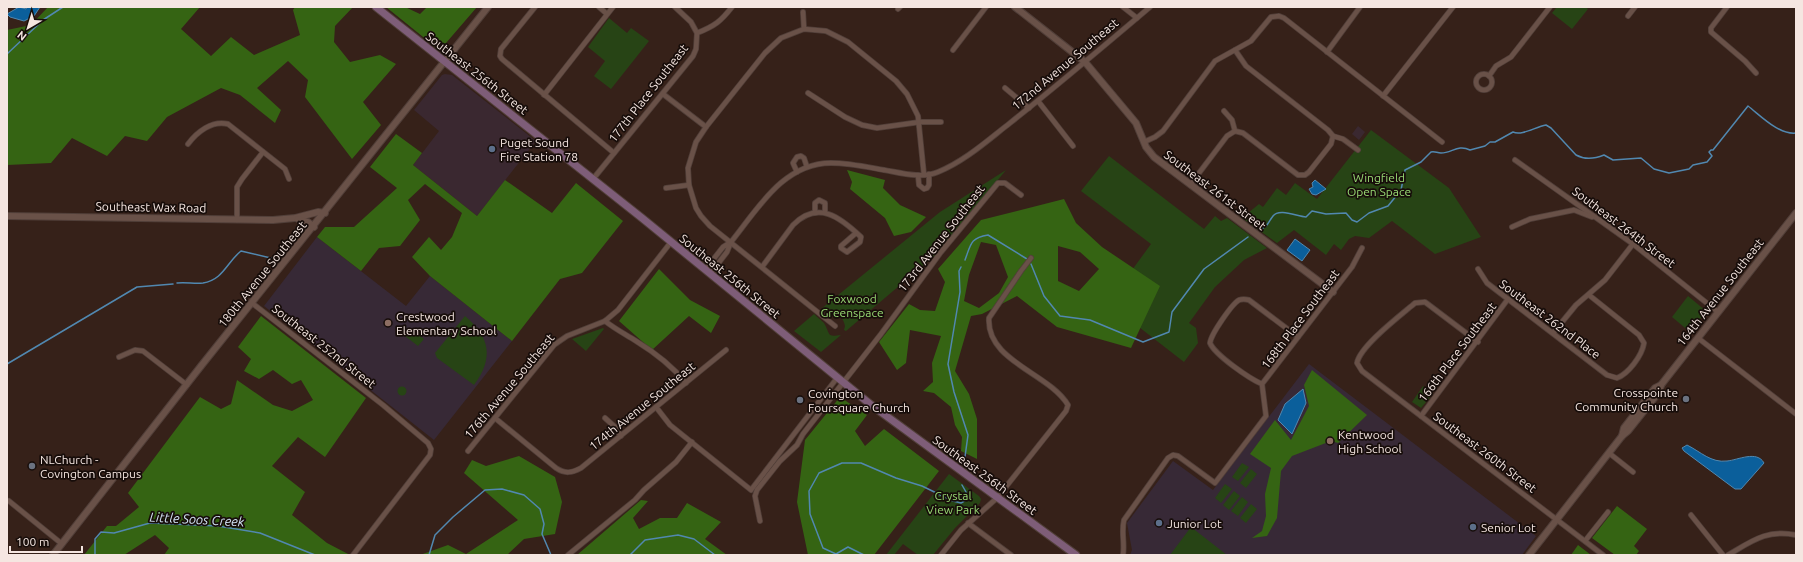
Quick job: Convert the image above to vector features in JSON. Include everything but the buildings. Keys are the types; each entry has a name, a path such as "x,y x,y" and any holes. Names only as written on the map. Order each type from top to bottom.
{"main road":[{"name":"Southeast 256th Street","path":"376,7 593,179 840,380 997,498 1076,555"}],"street":[{"name":"180th Avenue Southeast","path":"53,555 488,7"},
{"path":"535,7 502,47 500,56 505,63 614,152"},
{"path":"599,7 607,14"},
{"path":"544,95 613,7"},
{"path":"675,7 691,22 698,33"},
{"name":"177th Place Southeast","path":"593,179 693,56 696,49 698,33 718,24 732,7"},
{"path":"953,50 986,7"},
{"name":"Southeast 261st Street","path":"1015,7 1085,62 1136,124 1146,147 1154,157 1333,292"},
{"path":"1123,7 1137,18"},
{"name":"172nd Avenue Southeast","path":"927,175 949,167 992,137 1038,101 1150,7"},
{"path":"1327,52 1360,7"},
{"path":"1383,96 1453,7"},
{"path":"1489,76 1496,66 1511,56 1550,7"},
{"path":"1628,16 1635,7"},
{"path":"1726,7 1711,28 1711,32 1756,73"},
{"path":"803,12 804,29"},
{"path":"1144,142 1155,137 1163,130 1215,61 1251,41 1271,17 1276,16 1284,18 1442,142"},
{"path":"835,326 762,266 710,226 701,216 689,185 688,168 696,142 765,52 781,38 804,29 826,31 848,42 896,81 907,94 920,122 927,175 930,185 928,188 924,189 919,185 918,175"},
{"path":"1235,50 1246,66 1328,130 1332,136 1331,144 1309,172 1302,175 1294,173 1243,134 1235,131"},
{"path":"1005,88 1029,108"},
{"path":"808,93 845,117 862,125 877,128 920,122 941,122"},
{"path":"663,94 706,127"},
{"path":"1038,101 1073,146"},
{"path":"1224,111 1232,120 1235,131"},
{"path":"188,144 194,136 206,128 223,123 231,126 263,152 284,170 289,179"},
{"path":"1190,185 1227,136 1235,131"},
{"path":"1332,136 1343,139 1358,150"},
{"path":"237,220 237,187 263,152"},
{"path":"797,172 793,163 796,157 801,156 804,158 807,167"},
{"name":"Southeast 264th Street","path":"1515,160 1633,244 1718,312"},
{"path":"708,272 723,247 731,242 776,185 807,167 830,163 852,164 918,175 927,175"},
{"name":"173rd Avenue Southeast","path":"760,521 755,496 757,490 780,461 797,445 840,380 941,252 970,219 998,183 1005,184 1021,195"},
{"path":"666,188 689,185"},
{"path":"815,213 815,203 819,200 825,204 825,213"},
{"path":"1512,227 1530,219 1574,210 1602,222"},
{"name":"Southeast Wax Road","path":"7,216 273,220 295,218 318,212 325,213"},
{"path":"762,266 796,222 815,213 825,213 837,217 856,233 860,237 860,242 848,252 843,251 841,248 843,244 856,233"},
{"name":"164th Avenue Southeast","path":"1529,555 1622,436 1633,426 1659,392 1662,385 1796,213"},
{"path":"295,218 303,220 314,227"},
{"name":"176th Avenue Southeast","path":"468,451 554,345 567,336 605,321 618,310 671,242"},
{"path":"1553,333 1576,305 1605,280 1633,244"},
{"name":"168th Place Southeast","path":"1123,555 1124,546 1122,530 1124,520 1168,458 1173,455 1178,456 1216,483 1266,416 1262,384 1352,267 1362,248"},
{"path":"941,555 949,543 968,523 997,498 1066,411 1068,405 1058,392 1005,353 993,341 990,330 989,318 1031,258"},
{"name":"Southeast 262nd Place","path":"1478,269 1487,283 1607,375 1617,378 1624,375 1643,350 1644,344 1639,335 1589,295"},
{"path":"1262,384 1216,351 1210,343 1212,336 1235,303 1244,299 1253,302 1298,336"},
{"name":"166th Place Southeast","path":"1421,416 1478,342 1508,299"},
{"name":"Southeast 260th Street","path":"1478,342 1429,304 1421,302 1415,303 1367,346 1358,358 1357,363 1362,371 1603,555"},
{"name":"Southeast 252nd Street","path":"252,303 383,405 428,443 431,449 430,455 353,555"},
{"path":"605,321 618,331 638,341 677,372 686,383"},
{"path":"1698,338 1796,414"},
{"path":"119,358 135,350 141,350 187,385"},
{"name":"174th Avenue Southeast","path":"495,418 556,468 562,472 568,472 581,468 726,350"},
{"path":"656,407 670,425 751,490 840,380"},
{"path":"605,418 615,427 621,436"},
{"path":"568,555 635,500 644,490 676,462 692,442"},
{"path":"1609,453 1633,472"},
{"path":"9,501 62,544"},
{"path":"1585,541 1608,512"},
{"path":"1691,515 1723,555"},
{"path":"968,523 1011,555"},
{"path":"1728,555 1765,535 1786,533 1796,535"}],"shaded area":[{"path":"442,75 452,75 536,141 477,216 413,165 439,131 414,110"},
{"path":"1358,126 1365,132 1359,140 1352,134"},
{"name":"Crestwood Elementary School","path":"317,237 406,306 430,276 512,341 434,440 264,306"},
{"name":"Kentwood High School","path":"1309,364 1536,536 1522,555 1130,555 1132,550 1127,523 1173,461 1213,490"}],"green space":[{"path":"48,7 200,7 181,29 211,56 231,37 254,55 300,35 293,10 295,7 353,7 335,26 334,42 350,62 380,55 396,64 363,102 381,125 352,159 305,97 308,80 288,61 257,88 281,110 275,123 240,95 221,88 167,117 147,141 125,136 107,156 72,138 51,163 7,165 7,30 31,25"},
{"path":"386,7 405,7 420,14 427,7 477,7 446,43 438,49"},
{"path":"1557,7 1585,7 1588,9 1572,29 1552,13"},
{"path":"609,18 627,33 631,28 649,41 611,89 594,76 605,61 588,47"},
{"name":"Wingfield Open Space","path":"1371,130 1449,188 1481,237 1435,254 1392,221 1369,238 1355,236 1349,239 1341,250 1334,244 1326,255 1294,230 1277,243 1242,218 1259,204 1263,207 1277,188 1286,195 1295,183 1317,199"},
{"path":"396,134 422,153 413,165 477,216 505,180 552,213 576,183 623,221 582,273 560,279 512,341 430,276 412,257 429,237 441,250 452,237 462,213 425,184 408,200 420,220 400,246 379,248 361,271 317,237 325,227 354,227 397,188 370,167"},
{"path":"1109,156 1204,229 1215,216 1221,221 1227,218 1267,248 1244,260 1215,287 1189,323 1196,328 1198,343 1184,362 1108,303 1151,244 1081,191"},
{"path":"847,170 885,180 883,188 900,205 926,217 911,232 894,236 885,218 850,189 852,182"},
{"name":"Foxwood Greenspace","path":"1006,170 939,252 846,331 844,330 845,326 841,317 828,315 821,309 940,212"},
{"path":"1064,199 1076,223 1102,247 1160,286 1131,348 1057,327 1017,296 982,314 971,316 955,371 969,394 977,419 977,459 961,451 962,437 955,425 951,407 934,393 923,391 933,382 932,363 941,336 910,330 906,363 897,370 879,342 909,304 920,310 935,311 945,282 938,269 981,220","holes":["981,242 996,245 1008,277 999,293 979,308 964,301 969,275","1058,246 1080,252 1099,269 1079,291 1058,281"]},
{"path":"659,269 690,300 720,316 711,333 689,316 652,350 619,321"},
{"path":"1688,296 1706,311 1690,332 1672,317"},
{"name":"Foxwood Greenspace","path":"814,314 824,323 831,335 841,335 821,352 794,331"},
{"path":"261,316 366,398 325,457 298,437 272,466 305,492 292,515 327,543 350,555 164,555 169,548 155,535 124,555 84,555 107,526 116,526 139,507 128,493 200,397 221,409 231,404 237,380 273,405 292,411 313,400 301,380 292,384 273,370 259,379 244,371 251,359 238,347"},
{"path":"465,316 480,332 486,348 487,357 485,366 474,385 437,358 435,353"},
{"path":"603,328 604,329 586,351 572,339"},
{"path":"411,329 424,339 418,346 405,336"},
{"path":"1312,370 1367,415 1338,443 1331,441 1292,456 1281,471 1277,518 1267,536 1252,538 1262,531 1266,516 1265,494 1271,468 1250,454 1275,420 1291,440 1309,406 1304,385"},
{"path":"1423,386 1433,394 1421,408 1412,402"},
{"path":"400,387 404,387 406,391 404,395 400,395 398,393 398,389"},
{"path":"840,397 867,415 855,431 865,446 884,429 939,471 874,555 808,555 797,502 805,440"},
{"path":"519,456 555,477 562,502 555,534 524,539 507,555 420,555 448,545 466,554 518,520 464,473 472,460 486,466"},
{"path":"1242,463 1249,467 1238,481 1232,477"},
{"path":"1251,469 1257,474 1246,488 1240,483"},
{"name":"Crystal View Park","path":"949,474 979,496 981,499 980,503 955,528 933,555 918,555 903,544 894,555 886,555"},
{"path":"1225,484 1232,489 1221,503 1215,498"},
{"path":"1234,491 1240,496 1229,510 1223,505"},
{"path":"1242,497 1248,502 1238,516 1231,511"},
{"path":"641,500 648,501 633,518 639,529 660,518 677,518 687,503 721,522 705,539 727,555 577,555"},
{"path":"1251,504 1257,509 1246,523 1240,518"},
{"path":"1617,506 1647,529 1634,546 1639,551 1636,555 1615,555 1592,538"},
{"path":"1191,527 1227,555 1170,555"},
{"path":"1578,545 1591,555 1571,555"}],"water":[{"path":"19,7 26,9 27,7 40,7 34,16 24,21 10,17 7,14"},
{"path":"1315,180 1326,189 1316,195 1312,194 1309,189 1313,187 1312,183"},
{"path":"1295,239 1310,250 1302,261 1287,250"},
{"path":"1303,389 1306,403 1292,434 1278,420 1285,404"},
{"path":"1687,445 1711,459 1727,461 1752,456 1761,459 1764,463 1741,489 1735,489 1684,451 1682,448"}],"waterway":[{"path":"7,54 43,20 63,7"},
{"name":"Little Soos Creek","path":"1260,230 1273,216 1279,213 1288,213 1306,217 1312,211 1326,214 1346,213 1352,220 1357,222 1369,213 1388,206 1401,190 1405,170 1421,162 1431,152 1445,153 1458,148 1466,148 1470,150 1485,146 1490,142 1495,142 1513,132 1520,133 1546,125 1551,128 1579,157 1590,158 1604,155 1613,160 1641,158 1654,169 1669,173 1689,169 1693,165 1707,162 1712,156 1709,152 1713,150 1748,106 1777,128 1790,133 1796,133"},
{"name":"Little Soos Creek","path":"965,260 974,240 988,235 1027,259"},
{"name":"Little Soos Creek","path":"1031,264 1044,296 1060,316 1090,320 1143,342 1169,332 1172,312 1204,269 1248,237"},
{"path":"177,283 203,283 210,281 220,274 241,251 275,259"},
{"name":"Little Soos Creek","path":"961,267 959,271 960,292 948,364 954,392 968,435 964,464"},
{"path":"7,364 137,287 173,284"},
{"name":"Little Soos Creek","path":"864,555 848,547 836,554 823,548 810,514 809,491 819,473 842,463 861,463 896,478 922,486 953,501 961,503 966,500 966,492 962,485"},
{"name":"Little Soos Creek","path":"429,555 435,535 453,517 485,490 502,489 524,495 540,509 544,524 542,534 551,555"},
{"name":"Little Soos Creek","path":"95,555 95,539 101,532 114,533 150,523 218,526 260,533 315,555"},
{"name":"Little Soos Creek","path":"630,555 645,540 678,535 694,539 715,555"}],"place":[{"name":"Puget Sound Fire Station 78","path":"492,149"},
{"name":"Crestwood Elementary School","path":"388,323"},
{"name":"Crosspointe Community Church","path":"1686,399"},
{"name":"Covington Foursquare Church","path":"800,400"},
{"name":"Kentwood High School","path":"1330,441"},
{"name":"NLChurch - Covington Campus","path":"32,466"},
{"name":"Junior Lot","path":"1159,523"},
{"name":"Senior Lot","path":"1473,527"}]}
